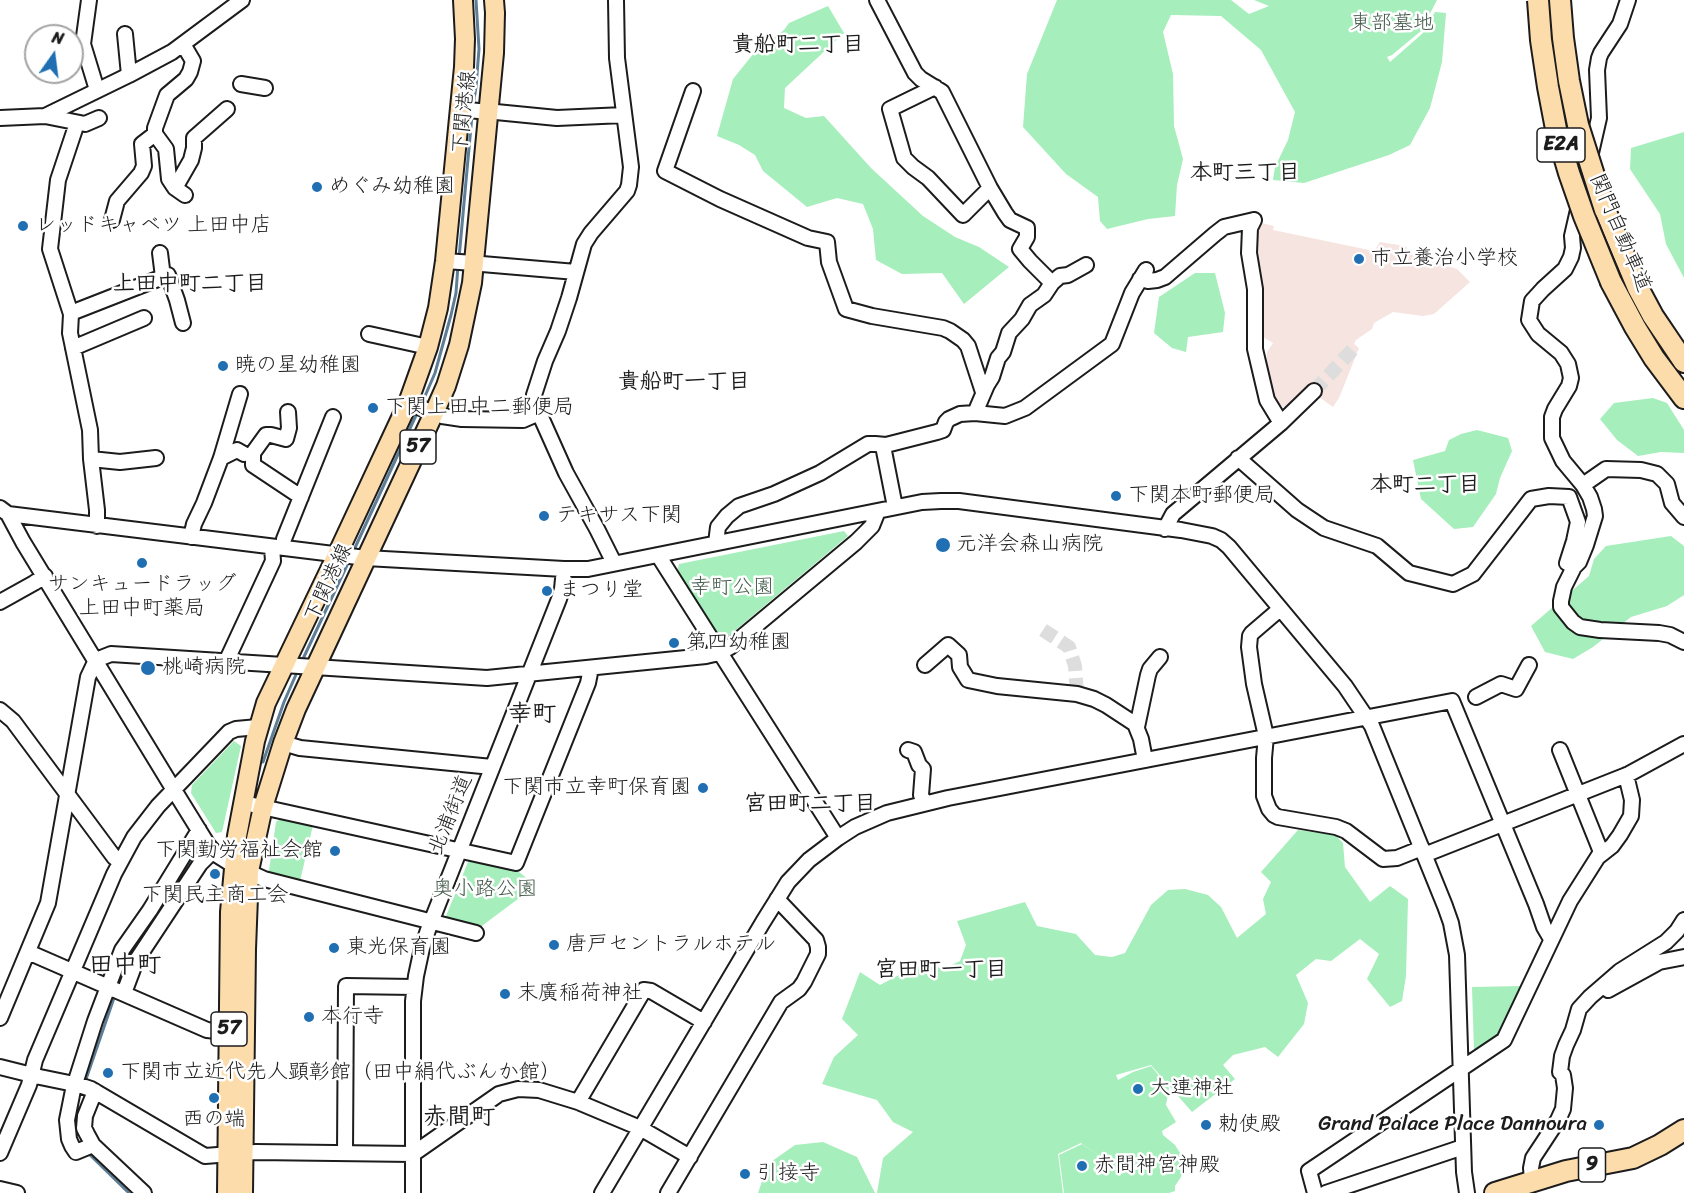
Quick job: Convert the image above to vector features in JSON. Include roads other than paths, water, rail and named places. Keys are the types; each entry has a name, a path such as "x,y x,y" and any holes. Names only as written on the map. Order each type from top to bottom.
{"highway":[{"name":"関門自動車道","path":"1538,0 1541,40 1556,129 1584,216 1611,282 1635,327 1654,358 1684,398"},
{"name":"関門自動車道","path":"1560,0 1569,81 1578,125 1605,210 1638,288 1653,316 1684,362"},
{"path":"1605,210 1643,282 1684,339"},
{"name":"9","path":"1528,1187 1584,1166 1633,1158 1660,1146 1684,1130"},
{"name":"9","path":"1495,1193 1624,1172 1642,1167 1684,1144"}],"main road":[{"name":"下関港線","path":"242,868 283,743 351,557 425,409 428,347 448,261 465,49 463,0"},
{"name":"下関港線","path":"226,1193 235,1153 237,1033 229,952 242,868 242,803 258,727 266,703 351,557 425,409 450,375 471,290 494,53 494,0"},
{"name":"下関港線","path":"235,1153 243,1193"}],"street":[{"path":"89,0 83,44 97,90"},
{"path":"45,116 172,52 242,0"},
{"path":"614,563 566,473 536,406 534,395 558,331 584,244 627,191 631,167 617,58 616,0"},
{"path":"877,0 915,73 942,92 990,188 1010,220 1027,228 1027,237 1020,249 1052,283"},
{"path":"1628,0 1620,24 1599,58 1597,70 1599,118 1572,236 1571,257 1565,269 1532,301 1528,316 1534,329 1561,353 1568,364 1571,378 1569,386 1555,409 1551,431 1563,461 1583,485 1592,502 1595,516 1579,562 1564,587 1561,601 1565,613 1577,626 1659,633 1670,635 1684,642"},
{"path":"125,34 129,75"},
{"path":"183,44 192,61 190,72 186,79 167,95 155,128 155,134 166,149 168,175 180,192 191,160 194,138 227,109"},
{"path":"241,84 265,88"},
{"path":"935,87 890,109 906,162 928,178 963,215 990,188"},
{"path":"693,91 665,171 720,199 803,236 827,242 829,262 846,309 950,331 968,346 983,392"},
{"path":"461,109 557,118 624,116"},
{"path":"0,118 45,116 85,124 99,118"},
{"path":"77,123 58,180 50,243 52,257 70,313 70,333 88,419 97,526"},
{"path":"112,220 117,201 141,173 144,166 142,144 155,134"},
{"path":"717,543 718,527 740,506 774,494 820,473 868,444 896,444 937,432 943,430 949,419 960,414 1005,416 1040,399 1112,344 1132,293 1143,275 1148,281 1166,277 1224,227 1254,220 1250,228 1249,253 1255,289 1255,349 1267,400 1281,423"},
{"path":"160,254 163,276"},
{"path":"448,261 576,272"},
{"path":"975,413 1003,352 1009,333 1022,319 1030,305 1044,295 1052,283 1060,276 1068,275 1086,265"},
{"path":"70,313 168,275 183,323"},
{"path":"73,348 144,318"},
{"path":"369,334 419,345"},
{"path":"1165,529 1173,513 1281,423 1314,391"},
{"path":"191,537 194,524 221,458 240,394"},
{"path":"425,409 462,419 523,420 539,413"},
{"path":"288,412 289,428 286,440 266,435 253,453 253,462 254,465 301,497"},
{"path":"226,662 273,561 278,543 301,497 333,417"},
{"path":"886,445 884,451 895,507"},
{"path":"221,458 237,450 244,454"},
{"path":"91,459 120,462 156,458"},
{"path":"1238,458 1297,510 1324,528 1377,546 1409,573 1453,584 1473,574 1531,499 1549,496 1569,498 1578,522 1567,563 1574,567"},
{"path":"1583,485 1606,469 1641,470 1657,474 1667,484 1672,503 1684,517"},
{"path":"4,511 97,526 191,537 278,543 351,557 564,569 588,569 922,502 958,501 1200,534 1221,540 1345,686 1367,717 1451,923 1457,955 1464,1172 1467,1193"},
{"path":"4,511 174,790 213,851 220,858 264,879 476,933"},
{"path":"0,1018 48,903 88,677 96,660 111,654 487,678 706,656 730,647 856,542 872,526 878,511"},
{"path":"657,555 838,838"},
{"name":"北浦街道","path":"413,1193 414,987 422,948 559,599 564,569"},
{"path":"0,602 45,576"},
{"path":"1280,609 1250,636 1249,655 1266,736 1264,795 1269,809 1274,815 1346,831 1383,859 1423,852 1503,824 1626,775 1684,744"},
{"path":"925,665 948,645 959,655 960,667 968,680 997,686 1088,697 1106,705 1137,727"},
{"path":"1145,760 1137,727 1148,675 1160,657"},
{"path":"1476,697 1501,684 1516,689 1529,665"},
{"path":"242,803 516,863 588,683 591,668"},
{"path":"602,1193 788,882 809,860 855,827 887,813 924,803 1452,701 1544,927 1551,939"},
{"path":"0,710 13,721 120,862"},
{"path":"0,1153 32,1075 35,1060 120,862 141,827 229,732 258,727"},
{"path":"283,743 300,748 492,767"},
{"path":"908,750 914,752 923,769 921,795 924,803"},
{"path":"1316,1193 1309,1171 1504,1040 1570,901 1601,852 1560,750"},
{"path":"1598,857 1612,846 1631,816 1632,800 1626,775"},
{"path":"116,989 122,950 156,901 199,830"},
{"path":"144,1193 93,1145 84,1128 88,1108 85,1087 94,1021 200,864 213,851"},
{"path":"668,1193 781,1002 799,989 818,954 818,947 811,934 777,899"},
{"path":"1528,1187 1533,1158 1558,1120 1564,1105 1565,1088 1563,1075 1560,1072 1566,1045 1574,1030 1579,1009 1620,971 1666,942 1684,920"},
{"path":"28,952 207,1030 237,1033"},
{"path":"1602,986 1606,991 1659,962 1684,957"},
{"path":"345,1153 346,986 414,987"},
{"path":"578,1102 644,990 651,991 704,1022"},
{"path":"0,1067 85,1087 205,1156 235,1153 413,1154 499,1094 518,1089 539,1090 578,1102 640,1128 690,1157"},
{"path":"85,1087 67,1120 69,1139 76,1152 93,1145"},
{"path":"1326,1193 1463,1147"},
{"path":"0,1189 18,1193"}],"waterway":[{"path":"473,106 479,49 476,0"},
{"path":"459,258 472,115"},
{"path":"422,403 435,373 451,315 456,293 458,265"},
{"path":"353,552 418,411"},
{"path":"302,661 349,561"},
{"path":"263,762 298,670"},
{"path":"118,986 130,953 198,851"},
{"path":"85,1082 115,995"},
{"path":"88,1153 129,1193"}],"tunnel":[{"path":"1314,391 1356,346"},
{"path":"1043,630 1069,647 1075,666 1077,694"}],"place":[{"name":"めぐみ幼稚園","path":"317,187"},
{"name":"レッドキャベツ 上田中店","path":"23,226"},
{"name":"市立養治小学校","path":"1359,259"},
{"name":"暁の星幼稚園","path":"223,366"},
{"name":"下関上田中二郵便局","path":"373,408"},
{"name":"下関本町郵便局","path":"1116,496"},
{"name":"テキサス下関","path":"544,516"},
{"name":"元洋会森山病院","path":"943,545"},
{"name":"サンキュードラッグ 上田中町薬局","path":"142,563"},
{"name":"まつり堂","path":"547,591"},
{"name":"第四幼稚園","path":"674,643"},
{"name":"桃崎病院","path":"148,668"},
{"name":"下関市立幸町保育園","path":"703,788"},
{"name":"下関勤労福祉会館","path":"335,851"},
{"name":"下関民主商工会","path":"215,874"},
{"name":"唐戸セントラルホテル","path":"554,945"},
{"name":"東光保育園","path":"334,948"},
{"name":"末廣稲荷神社","path":"505,994"},
{"name":"本行寺","path":"309,1017"},
{"name":"下関市立近代先人顕彰館（田中絹代ぶんか館）","path":"108,1073"},
{"name":"大連神社","path":"1138,1089"},
{"name":"西の端","path":"214,1098"},
{"name":"勅使殿","path":"1206,1125"},
{"name":"Grand Palace Place Dannoura","path":"1599,1125"},
{"name":"赤間神宮神殿","path":"1082,1166"},
{"name":"引接寺","path":"745,1174"}],"district":[{"name":"貴船町二丁目","path":"798,45"},
{"name":"本町三丁目","path":"1245,173"},
{"name":"上田中町二丁目","path":"190,284"},
{"name":"貴船町一丁目","path":"684,382"},
{"name":"本町二丁目","path":"1425,485"},
{"name":"幸町","path":"532,715"},
{"name":"宮田町二丁目","path":"810,804"},
{"name":"田中町","path":"125,966"},
{"name":"宮田町一丁目","path":"941,970"},
{"name":"赤間町","path":"459,1118"}],"park label":[{"name":"東部墓地","path":"1392,24"},
{"name":"幸町公園","path":"732,588"},
{"name":"奥小路公園","path":"485,890"}]}
